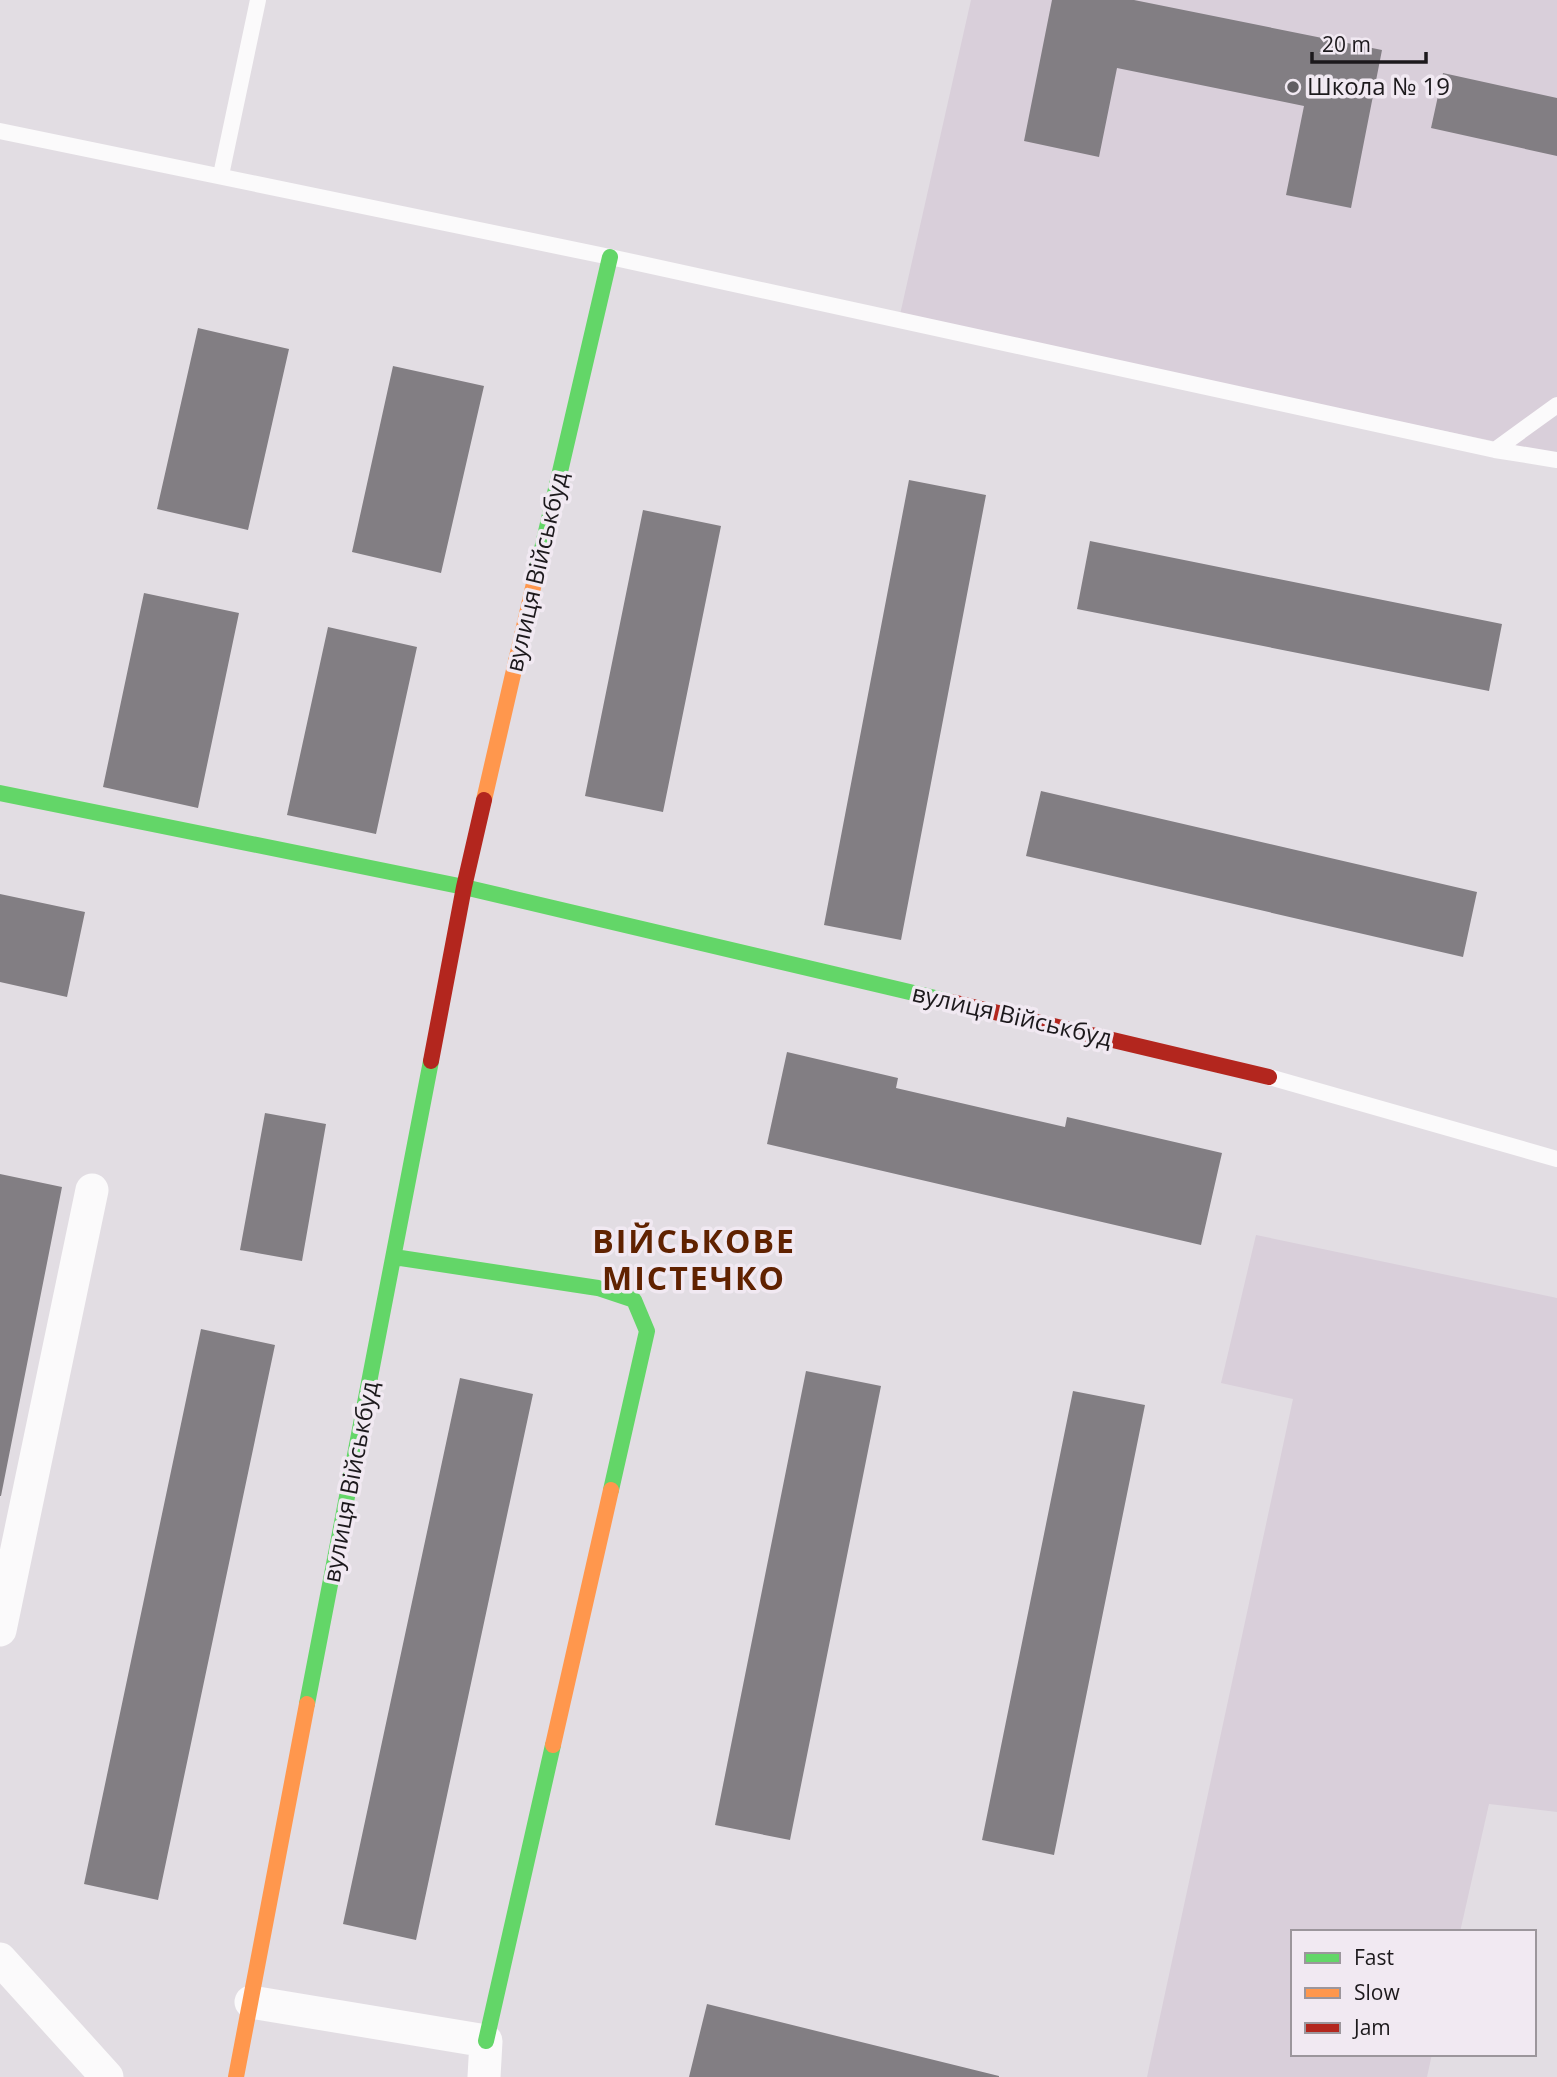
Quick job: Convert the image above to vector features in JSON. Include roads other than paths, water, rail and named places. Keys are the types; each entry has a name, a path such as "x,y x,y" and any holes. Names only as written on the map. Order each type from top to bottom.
{"street":[{"name":"вулиця Військбуд","path":"236,2077 464,887 610,257"},
{"name":"вулиця Військбуд","path":"0,793 464,887 1269,1077"},
{"path":"0,1630 92,1191"},
{"path":"394,1258 598,1288 634,1300 647,1331 486,2041 484,2077"},
{"path":"0,1959 107,2077"},
{"path":"251,2002 486,2041"}],"lane":[{"path":"221,175 258,0"},
{"path":"0,131 610,257 1495,450 1557,460"},
{"path":"1495,450 1557,405"},
{"name":"вулиця Військбуд","path":"1269,1077 1557,1159"}],"place":[{"name":"Школа № 19","path":"1293,87"}],"district":[{"name":"ВІЙСЬКОВЕ МІСТЕЧКО","path":"694,1260"}]}
